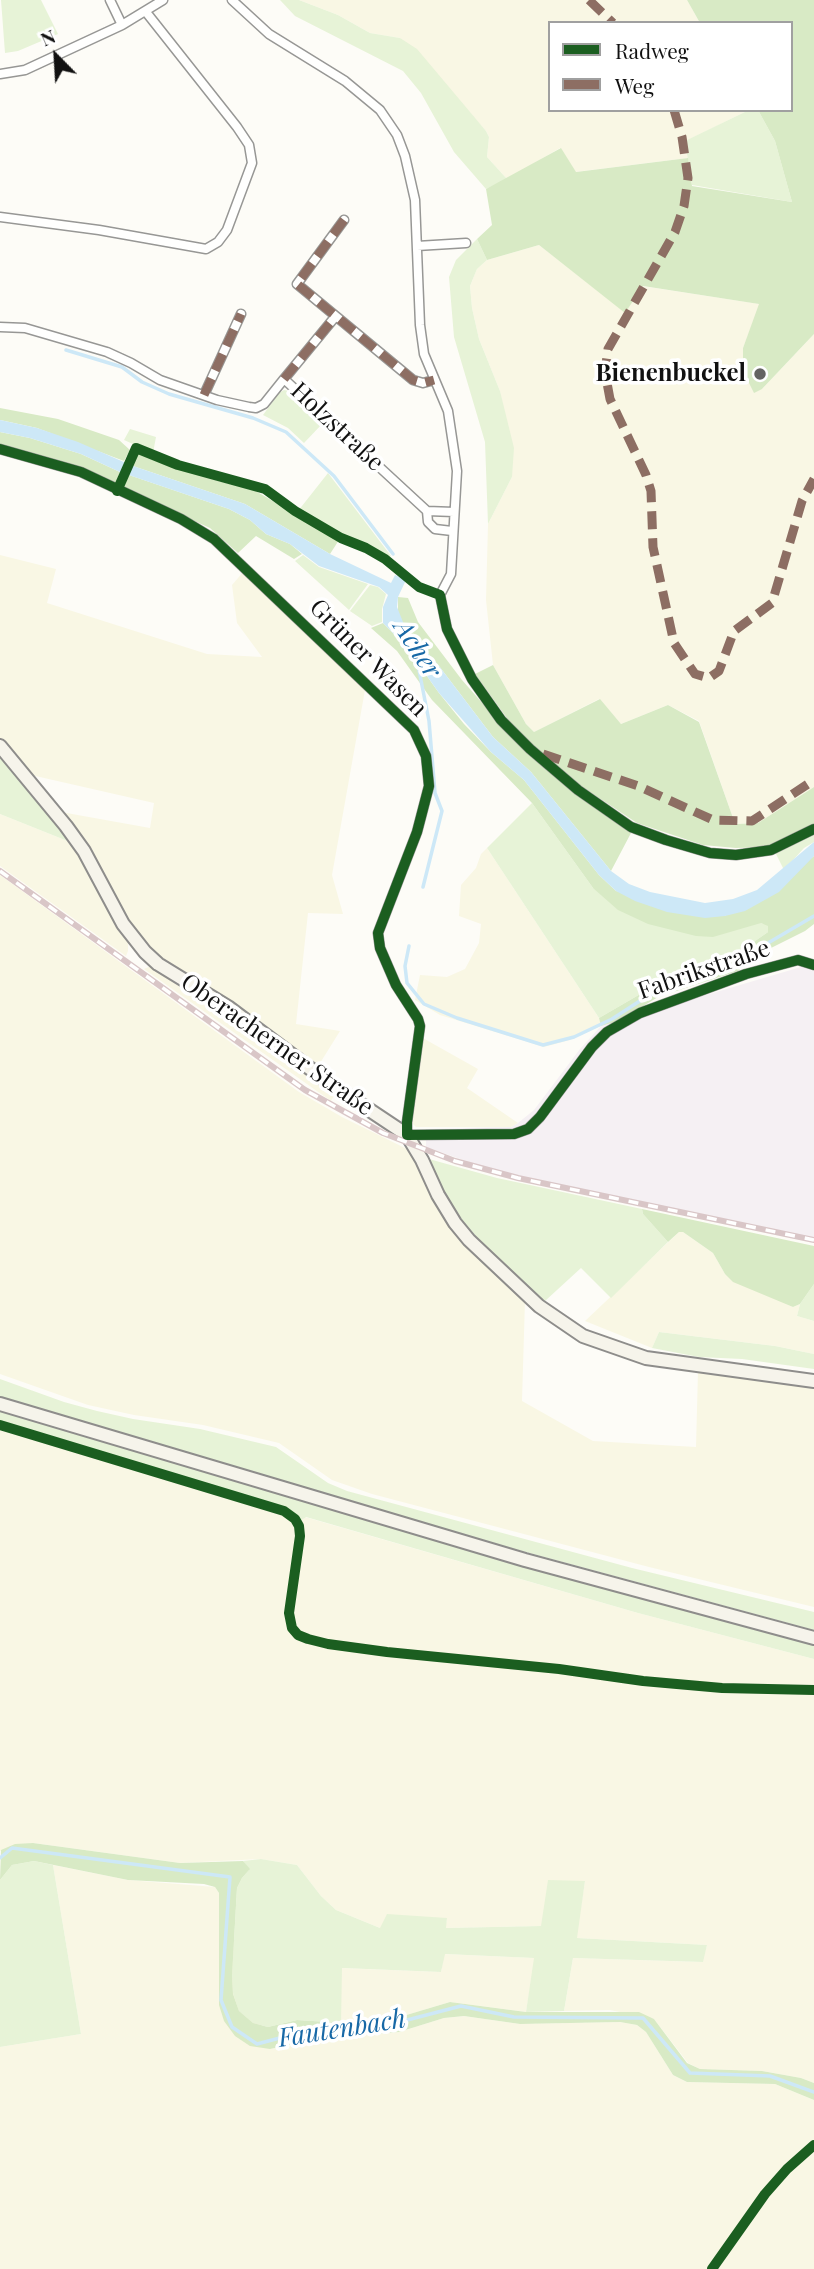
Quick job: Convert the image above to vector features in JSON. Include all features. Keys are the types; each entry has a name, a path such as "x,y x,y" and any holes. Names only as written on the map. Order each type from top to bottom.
{"street":[{"path":"110,0 122,25"},
{"path":"0,74 25,70 122,25 163,0"},
{"path":"232,0 269,34 345,81 380,110 397,135 405,156 415,200 420,325 424,354 449,411 457,471 451,574 440,595 447,629 472,679 501,720 530,749 578,790 631,827 666,841 710,853 736,855 771,850 814,829"},
{"path":"0,217 99,230 206,249 218,242 252,163 249,145 146,12"},
{"path":"344,220 297,284 413,380 423,383 434,380"},
{"path":"417,246 466,243"},
{"path":"204,395 240,313"},
{"path":"284,379 335,317"},
{"name":"Holzstraße","path":"0,327 25,328 107,352 160,380 256,408 264,404 284,379 428,511 428,522 435,529 452,531"},
{"name":"Grüner Wasen","path":"0,449 82,472 181,519 214,539 414,730 426,756 429,786 417,832 378,933 380,948 396,985 420,1026 407,1135"},
{"path":"428,511 454,512"},
{"name":"Oberacherner Straße","path":"0,746 66,826 90,862 123,924 145,952 158,964 228,1007 332,1085 407,1135 455,1223 515,1285 561,1323 583,1336 646,1358 814,1381"},
{"name":"Fabrikstraße","path":"407,1135 514,1134 528,1129 607,1032 640,1013 746,974 799,960 814,965"},
{"path":"0,1404 525,1560 814,1638"}],"shaded area":[{"path":"299,0 687,0 699,21 548,21 548,112 745,112 686,141 688,158 575,172 560,148 507,179 487,157 489,137 486,131 400,38 370,33 338,15"},
{"name":"Bienenbuckel","path":"539,245 625,312 642,286 760,304 743,348 762,389 814,334 814,787 758,823 738,824 733,818 699,721 668,705 621,724 599,699 534,732 526,724 493,665 486,600 488,524 512,477 500,391 479,339 470,286 477,269 487,260"},
{"path":"0,555 56,569 47,603 207,654 262,657 237,623 232,585 244,571 365,690 332,875 343,914 308,913 296,1024 340,1031 317,1068 219,993 164,960 148,947 125,916 61,812 150,828 154,803 31,775 0,738"},
{"path":"0,814 70,842 128,943 126,956 0,866"},
{"path":"487,848 599,1018 601,1026 570,1040 544,1047 440,1015 415,1000 420,975 447,977 465,969 479,943 481,924 459,916 461,885 476,868 481,854"},
{"path":"0,875 299,1092 413,1152 436,1202 525,1300 522,1401 593,1441 696,1447 698,1371 814,1386 814,1607 649,1567 372,1494 332,1480 279,1443 203,1425 88,1405 0,1374"},
{"path":"153,965 196,991 336,1092 331,1101 144,969"},
{"path":"801,967 814,971 814,1238 500,1173 426,1147 426,1129 511,1127 518,1123 534,1110 601,1026"},
{"path":"421,1037 478,1069 467,1088 518,1123 511,1127 416,1127 411,1122"},
{"path":"679,1232 683,1232 713,1253 725,1274 793,1307 800,1304 797,1316 814,1321 814,1354 775,1346 659,1332 652,1348 585,1321"},
{"path":"0,1427 280,1511 291,1518 296,1525 298,1539 288,1597 288,1622 292,1635 311,1643 439,1660 536,1668 630,1682 719,1691 814,1694 814,2083 762,2071 700,2069 688,2063 654,2019 610,2010 564,2011 573,1958 702,1962 707,1945 576,1938 585,1881 541,1926 445,1928 447,1919 380,1928 336,1910 321,1896 297,1865 261,1859 180,1863 33,1843 0,1851"},
{"path":"305,1517 638,1613 814,1659 814,1688 686,1683 310,1638 298,1632 292,1617 303,1530 300,1521"},
{"path":"53,1865 128,1880 215,1887 270,2049 317,2039 399,2032 444,2018 464,2016 520,2024 620,2022 637,2025 646,2032 673,2075 687,2082 775,2084 814,2100 814,2142 791,2160 763,2192 709,2269 0,2269 0,2047 81,2034"},
{"path":"444,1954 535,1958 526,2012 450,2002 393,2019 359,2024 341,2023 341,1968 441,1972"},
{"path":"814,2150 814,2269 715,2269 768,2196 796,2165"}],"green space":[{"path":"1,0 41,0 58,34 18,51 5,53"},
{"path":"280,0 299,0 338,15 370,33 400,38 417,49 486,131 489,137 487,157 507,179 486,189 454,152 421,93 403,71 295,16"},
{"path":"687,0 814,0 814,334 762,389 754,393 743,371 743,348 759,304 643,286 625,313 539,245 487,260 477,239 492,225 486,189 561,148 576,172 688,158 692,186 792,202 775,141 759,112 793,112 793,21 699,21"},
{"path":"745,112 759,112 775,141 792,202 692,185 685,141"},
{"path":"477,239 487,260 477,269 470,286 472,308 479,339 500,391 514,448 512,477 488,524 485,442 454,337 449,277 456,260"},
{"path":"284,390 289,391 323,423 304,443 288,428 263,415"},
{"path":"0,408 58,419 119,440 130,450 124,461 37,428 0,420"},
{"path":"130,429 156,437 153,453 124,440"},
{"path":"0,432 81,454 120,472 115,485 44,457 0,446"},
{"path":"138,453 218,481 254,490 339,540 330,554 245,504 133,466"},
{"path":"328,473 391,556 388,559 298,511"},
{"path":"129,475 229,509 250,520 266,534 290,544 302,554 294,559 256,536 238,553 210,528 123,489"},
{"path":"303,555 319,567 368,584 349,610 295,561"},
{"path":"370,585 378,587 386,594 382,622 372,626 350,611"},
{"path":"398,597 408,598 418,622 462,680 513,738 569,789 631,833 611,871 531,772 493,737 439,666 405,627 398,615"},
{"path":"383,623 405,645 464,724 524,780 599,875 616,891 725,916 814,856 814,924 761,953 738,971 658,997 619,1021 601,1026 599,1018 649,989 698,971 742,950 768,932 768,926 761,923 713,937 696,936 648,924 618,910 593,888 532,803 432,700 397,651 371,628"},
{"path":"493,665 526,724 534,732 600,699 621,724 668,705 699,722 737,824 758,823 814,787 814,824 772,847 736,848 703,845 637,823 578,784 531,744 509,721 475,674"},
{"path":"0,753 44,804 70,842 0,814"},
{"path":"532,803 593,888 769,925 768,932 742,950 698,971 649,989 599,1018 487,848"},
{"path":"814,832 814,842 804,848 784,870 775,852"},
{"path":"429,1159 497,1178 642,1209 643,1214 668,1242 611,1298 581,1268 545,1301 480,1241 458,1215 440,1187"},
{"path":"642,1209 814,1246 814,1284 800,1304 793,1307 733,1282 713,1253 683,1232 679,1232 668,1242 643,1214"},
{"path":"814,1284 814,1321 797,1316 800,1304"},
{"path":"659,1332 775,1346 814,1354 814,1369 742,1359 699,1357 652,1348"},
{"path":"0,1379 97,1411 200,1429 276,1447 328,1483 347,1491 632,1568 814,1612 814,1630 511,1548 0,1397"},
{"path":"0,1410 503,1559 814,1644 814,1659 638,1613 306,1517 300,1521 287,1509 0,1422"},
{"path":"33,1843 180,1863 243,1861 250,1869 237,1888 233,1994 239,2011 253,2023 268,2027 297,2020 359,2024 393,2019 450,2002 526,2012 639,2012 654,2019 687,2063 700,2069 762,2071 801,2078 814,2083 814,2100 775,2084 687,2082 673,2075 646,2032 637,2025 620,2022 520,2024 464,2016 444,2018 399,2032 317,2039 270,2049 250,2046 235,2036 224,2021 219,2005 219,1893 215,1887 204,1884 128,1880 34,1861 12,1865 0,1880 1,1850 15,1844"},
{"path":"261,1859 297,1865 321,1896 336,1910 380,1928 387,1914 447,1918 446,1928 541,1926 548,1880 585,1881 577,1938 707,1945 703,1962 573,1958 564,2011 526,2012 534,1958 445,1954 441,1972 342,1968 341,2023 297,2020 268,2027 253,2023 239,2011 233,1993 232,1976 237,1888 249,1870 243,1861"},
{"path":"34,1861 53,1865 81,2034 0,2047 0,1880 12,1865"}],"water":[{"name":"Acher","path":"0,420 37,428 78,442 133,466 245,504 330,554 391,583 395,575 406,580 398,597 397,607 405,627 439,666 493,737 531,772 611,871 629,884 650,892 705,903 733,899 757,890 814,842 814,856 779,892 745,911 725,916 705,918 667,912 616,891 599,875 524,780 491,752 439,693 405,645 383,623 383,607 388,595 379,587 319,566 290,544 266,534 250,520 229,509 120,472 81,454 0,432"}],"waterway":[{"path":"66,350 122,367 142,382 169,394 253,418 286,432 334,476 393,554"},
{"name":"Acher","path":"417,660 429,721 435,793 442,811 423,887"},
{"path":"409,946 405,966 407,983 424,1004 457,1018 543,1045 574,1037 612,1019 646,997 768,943 814,916"},
{"name":"Fautenbach","path":"0,1858 12,1848 230,1877 221,2000 232,2027 257,2044 310,2030 388,2025 461,2006 514,2017 643,2018 690,2073 770,2076 814,2092"}],"railway":[{"path":"0,871 305,1090 383,1133 455,1161 518,1178 814,1240"}],"marked path":[{"path":"589,0 611,21"},
{"path":"675,112 682,137 688,178 684,206 675,232 608,349 605,372 610,399 651,491 653,547 674,643 695,674 709,678 719,671 734,631 772,603 802,501 814,479"},
{"path":"344,220 297,284 413,380 423,383 434,380"},
{"path":"204,395 241,314"},
{"path":"284,379 335,317"},
{"path":"543,754 638,786 713,820 752,821 814,780"}],"cycle path":[{"path":"117,491 136,448 178,465 265,489 295,511 341,538 385,559 419,587 440,595 447,629 472,679 501,720 578,790 631,827 710,853 736,855 771,850 814,829"},
{"path":"0,449 81,472 181,519 214,539 414,730 426,756 429,786 417,832 378,933 380,948 396,985 420,1026 407,1135 514,1134 528,1129 592,1047 607,1032 640,1013 746,974 798,960 814,965"},
{"path":"0,1425 284,1511 295,1519 300,1536 289,1613 292,1628 298,1635 308,1639 387,1652 559,1669 643,1681 722,1688 814,1690"},
{"path":"712,2269 765,2194 787,2169 814,2145"}],"place":[{"name":"Bienenbuckel","path":"760,374"}]}
